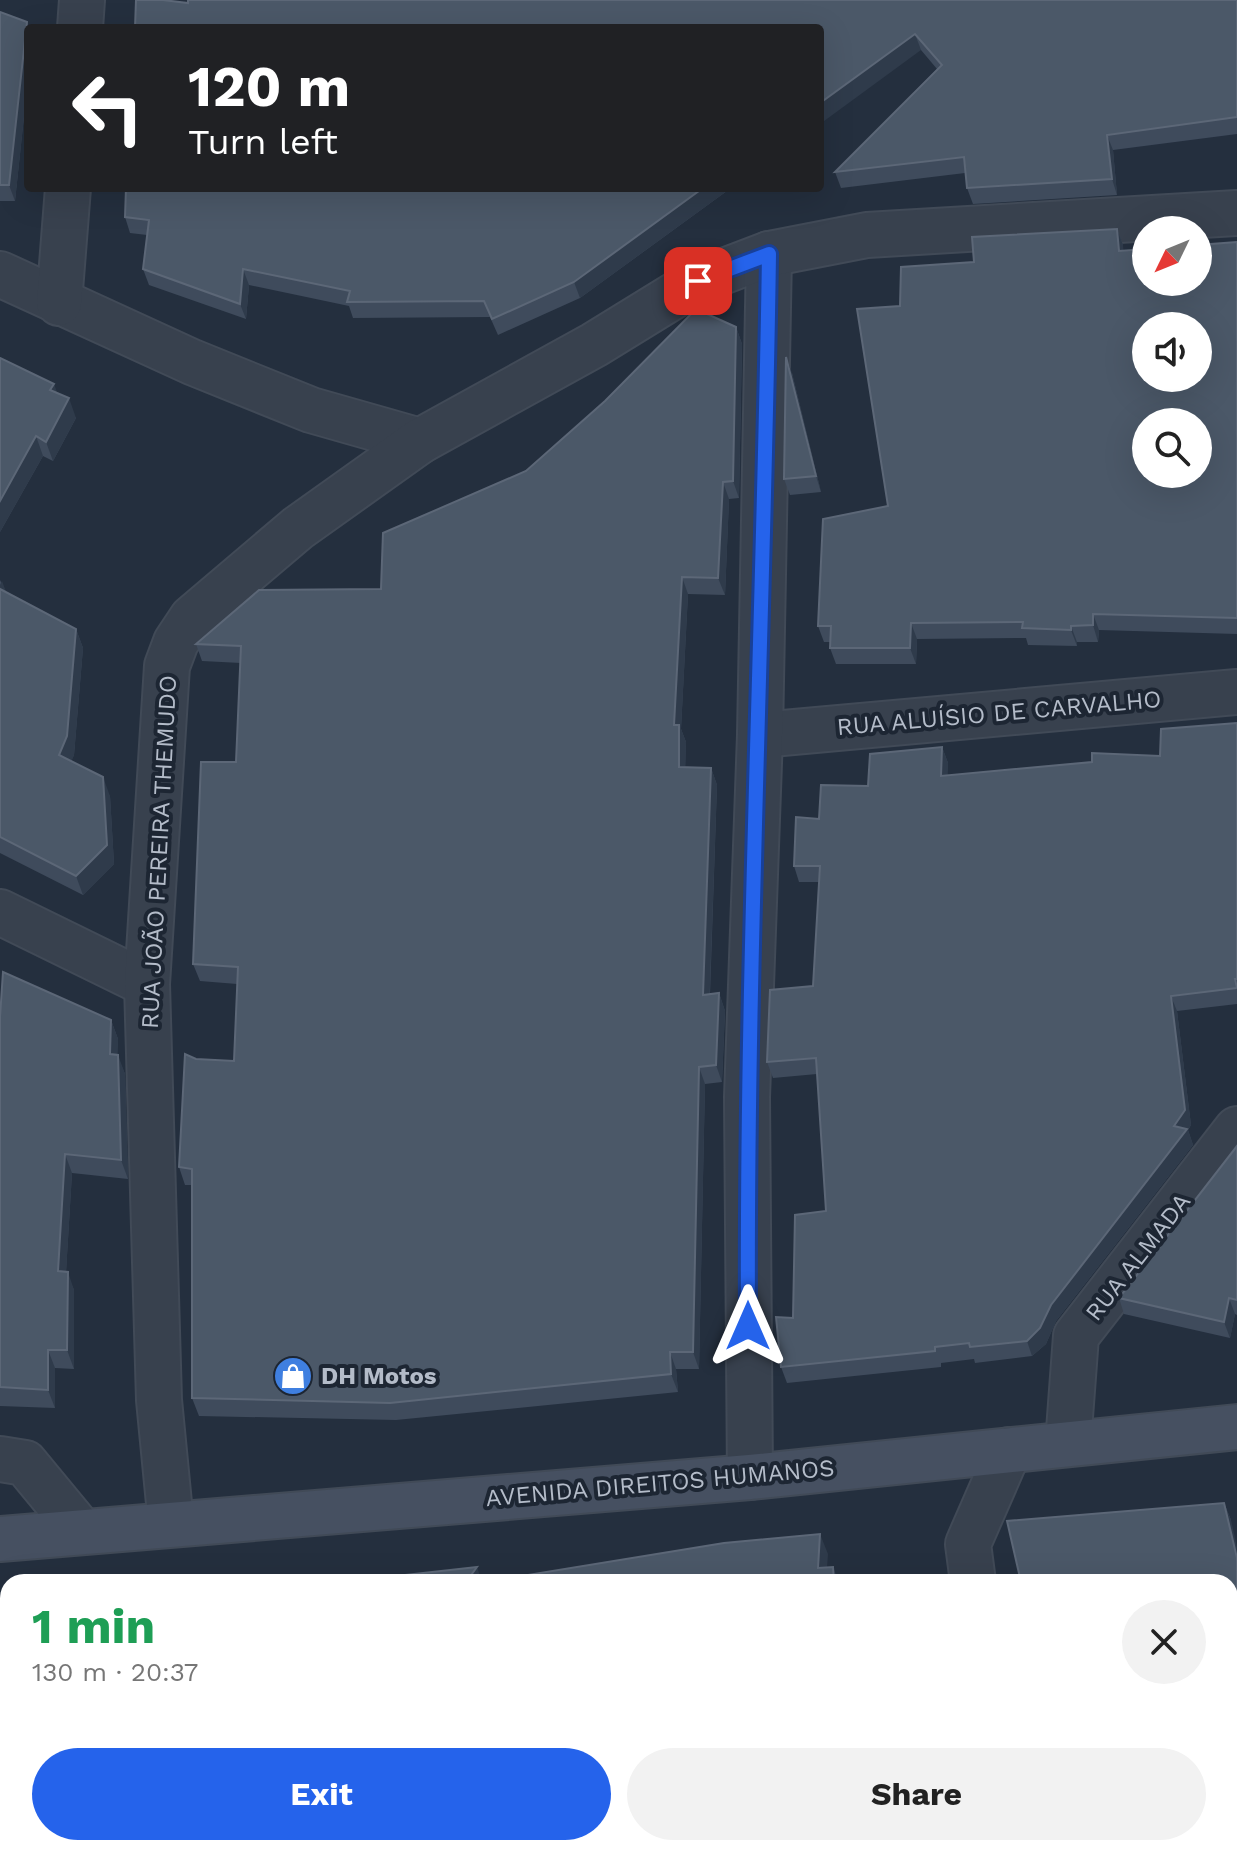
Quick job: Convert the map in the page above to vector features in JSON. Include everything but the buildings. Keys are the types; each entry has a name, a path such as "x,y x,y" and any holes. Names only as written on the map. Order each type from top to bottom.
{"main road":[{"name":"AVENIDA DIREITOS HUMANOS","path":"0,1539 750,1477 1237,1427"}],"street":[{"path":"80,24 82,0"},
{"path":"59,303 68,192"},
{"name":"RUA JOÃO PEREIRA THEMUDO","path":"171,1524 159,1400 147,984 167,666 176,642 192,618 216,594 298,528 420,441 594,345 698,281 769,254 867,235 1237,213"},
{"path":"750,1477 747,1097 760,735 769,254"},
{"path":"0,274 59,303 311,410 420,441"},
{"name":"RUA ALUÍSIO DE CARVALHO","path":"760,735 1237,692"},
{"path":"0,912 147,984"},
{"name":"RUA ALMADA","path":"1068,1444 1076,1336 1237,1129"},
{"path":"972,1574 968,1544 1009,1450"},
{"path":"0,1459 25,1463 82,1532"}],"place":[{"name":"DH Motos","path":"293,1376"}],"route":[{"path":"698,281 769,254 760,735 747,1097 748,1326"}]}
